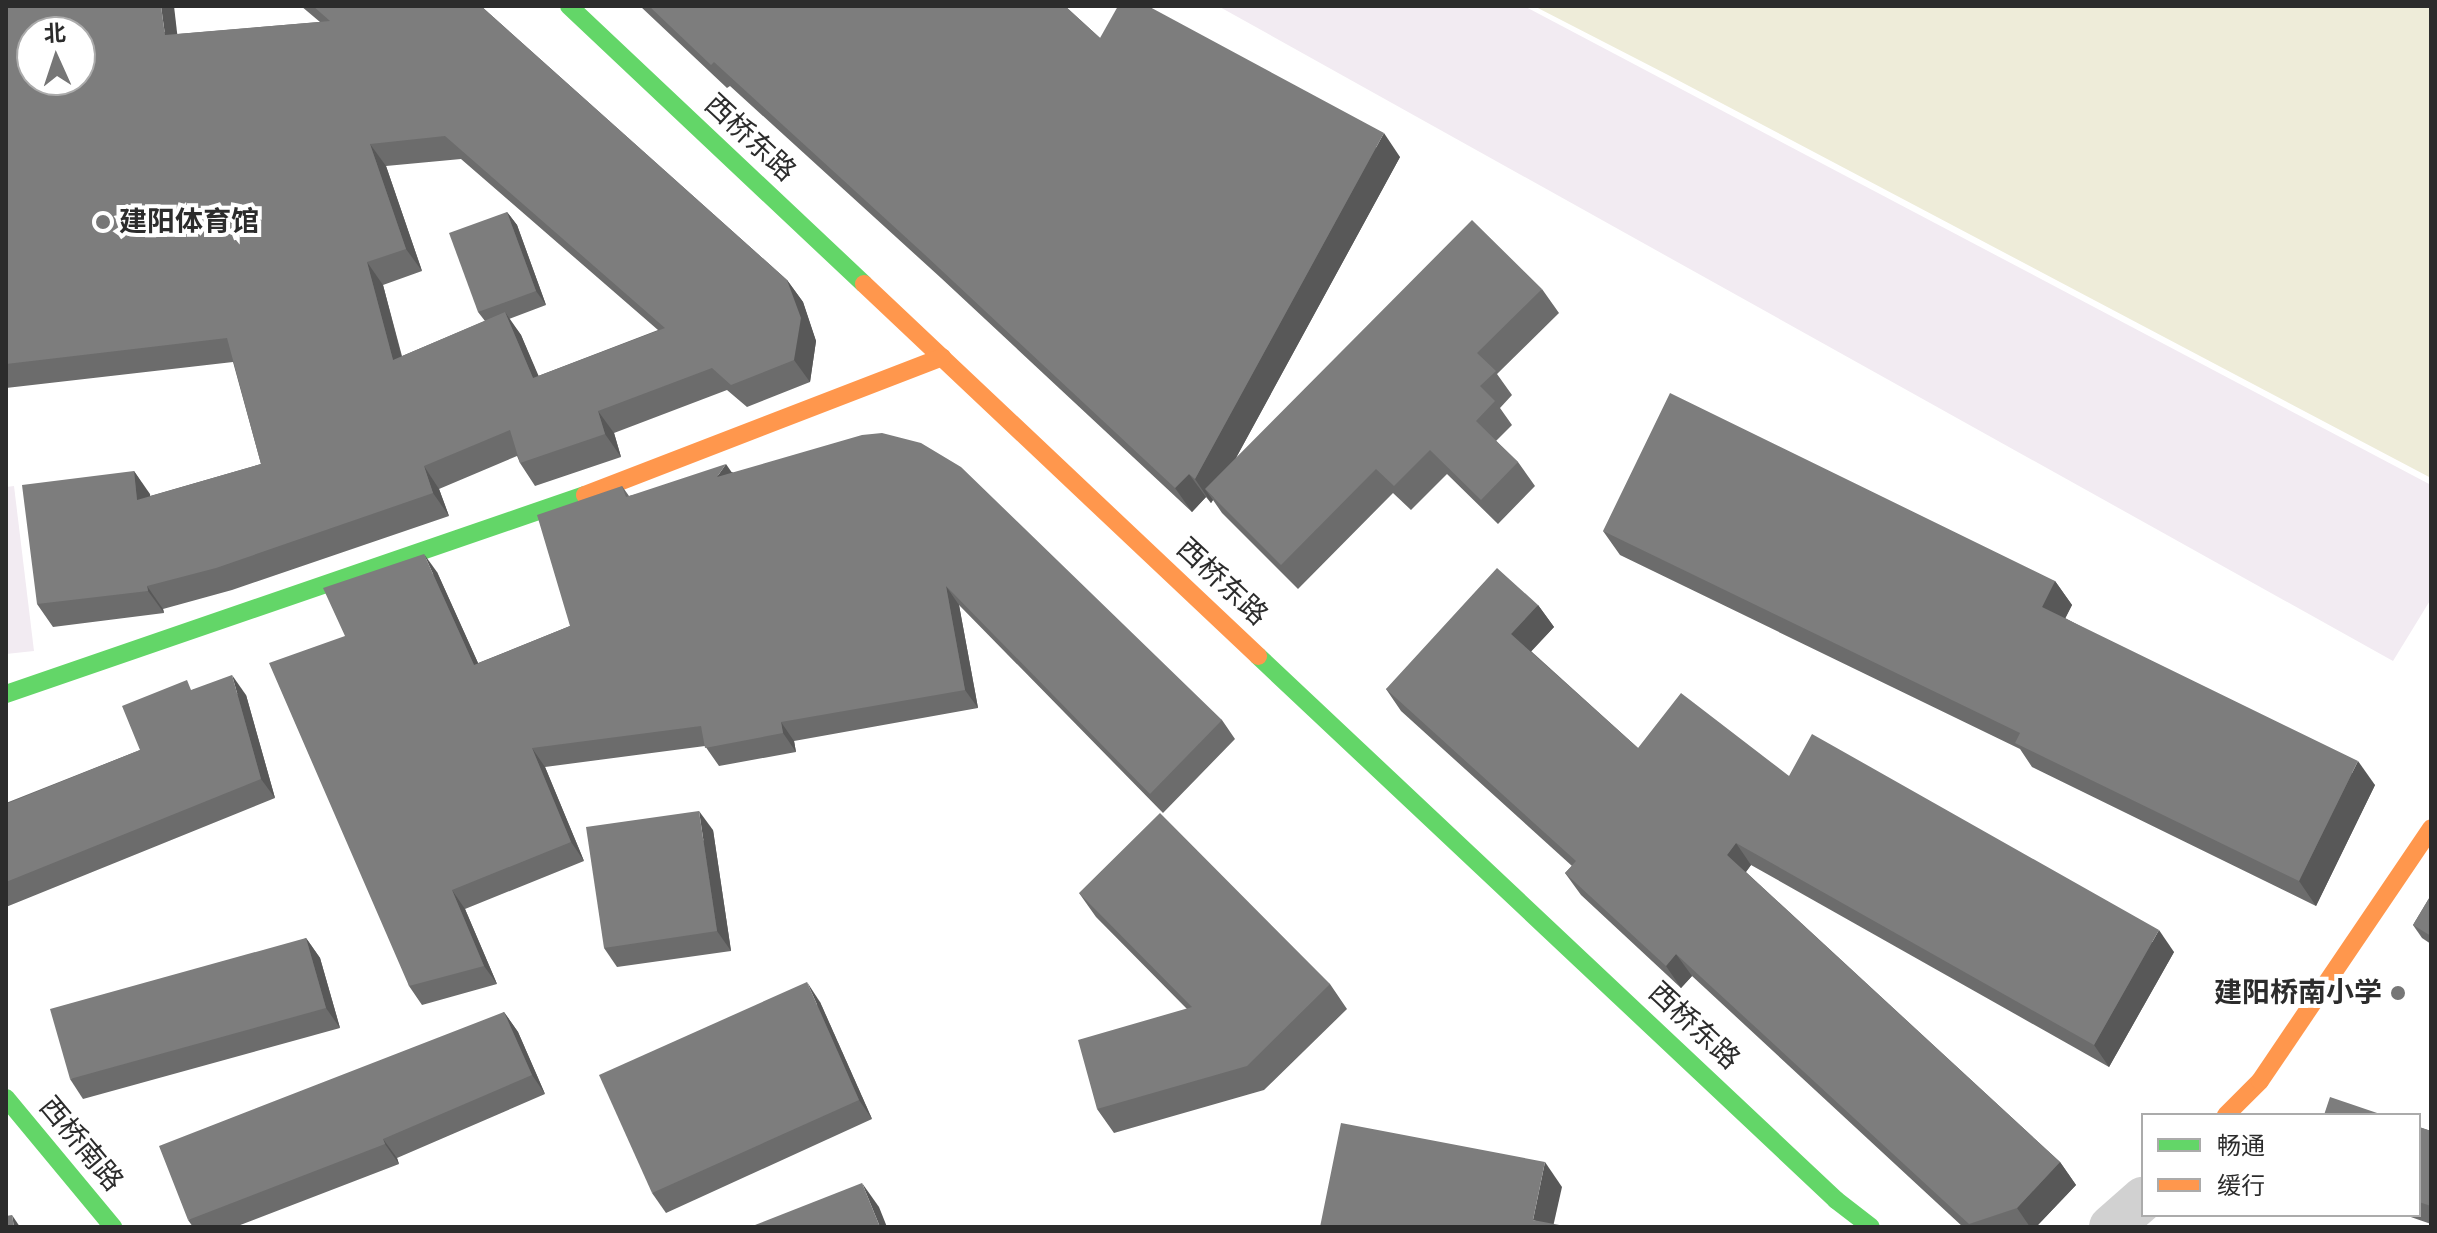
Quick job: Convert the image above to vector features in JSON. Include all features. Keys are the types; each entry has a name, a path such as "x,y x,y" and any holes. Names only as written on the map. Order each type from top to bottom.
{"main road":[{"name":"西桥东路","path":"569,6 1836,1200 1871,1227"},
{"path":"6,694 644,475 942,357"},
{"path":"2228,1113 2260,1081 2431,828"},
{"name":"西桥南路","path":"6,1098 113,1227"}],"street":[{"path":"2111,1227 2141,1201"}],"shaded area":[{"path":"1218,6 1524,6 2431,485 2431,599 2393,661"},
{"path":"1534,6 2431,6 2431,478 1670,76"},
{"path":"14,486 34,651 6,654 6,487"}],"building":[{"path":"6,6 161,6 165,35 330,21 313,6 481,6 787,280 801,318 794,360 731,385 712,368 598,411 605,434 520,463 510,430 424,466 433,493 216,568 147,586 148,591 37,604 22,485 134,471 137,500 261,464 227,338 6,364","holes":["445,136 665,328 533,378 505,312 393,360 367,262 406,249 370,144"]},
{"path":"649,6 1065,6 1100,38 1118,6 1148,6 1384,133 1195,479 1189,474 1175,488 924,254"},
{"path":"507,212 536,291 478,312 449,233"},
{"path":"1472,220 1542,289 1477,353 1496,371 1480,386 1495,401 1476,421 1518,462 1481,500 1430,450 1394,486 1376,469 1281,565 1205,489"},
{"path":"1670,393 2055,581 2042,607 2358,761 2299,881 2015,743 2020,733 1603,531"},
{"path":"882,433 921,443 961,467 1222,720 1150,794 946,586 965,690 781,722 783,733 705,748 701,726 532,748 571,842 452,890 484,966 409,986 269,663 345,636 323,588 424,554 474,665 570,626 537,515 622,486 626,497 726,464 717,477 862,435"},
{"path":"1497,568 1538,605 1511,634 1638,748 1681,693 1789,776 1812,734 2159,930 2094,1045 1736,843 1727,855 2060,1162 2017,1208 1969,1224 1676,954 1666,966 1565,873 1576,861 1386,689"},
{"path":"232,675 261,779 6,882 6,804 140,750 122,706 187,680 191,690"},
{"path":"699,811 717,931 604,948 586,827"},
{"path":"1160,813 1330,984 1247,1066 1097,1109 1078,1040 1192,1007 1079,893"},
{"path":"2431,895 2431,936 2413,925"},
{"path":"306,938 326,1008 70,1079 50,1009"},
{"path":"807,982 859,1100 652,1193 599,1075"},
{"path":"504,1012 532,1075 383,1139 385,1144 188,1220 159,1146"},
{"path":"2330,1097 2377,1113 2325,1113"},
{"path":"1341,1123 1545,1162 1533,1220 1570,1227 1320,1227"},
{"path":"2421,1128 2431,1131 2431,1206 2421,1203"},
{"path":"862,1183 880,1227 750,1227"},
{"path":"12,1215 14,1227 6,1227 6,1216"}],"traffic: fast":[{"path":"569,6 864,284"},
{"path":"6,694 585,495"},
{"path":"1258,656 1836,1200 1871,1227"},
{"path":"6,1098 113,1227"}],"traffic: slow":[{"path":"864,284 1258,656"},
{"path":"585,495 942,357"},
{"path":"2228,1113 2260,1081 2431,828"}],"place":[{"name":"建阳体育馆","path":"103,222"},
{"name":"建阳桥南小学","path":"2398,993"}]}
